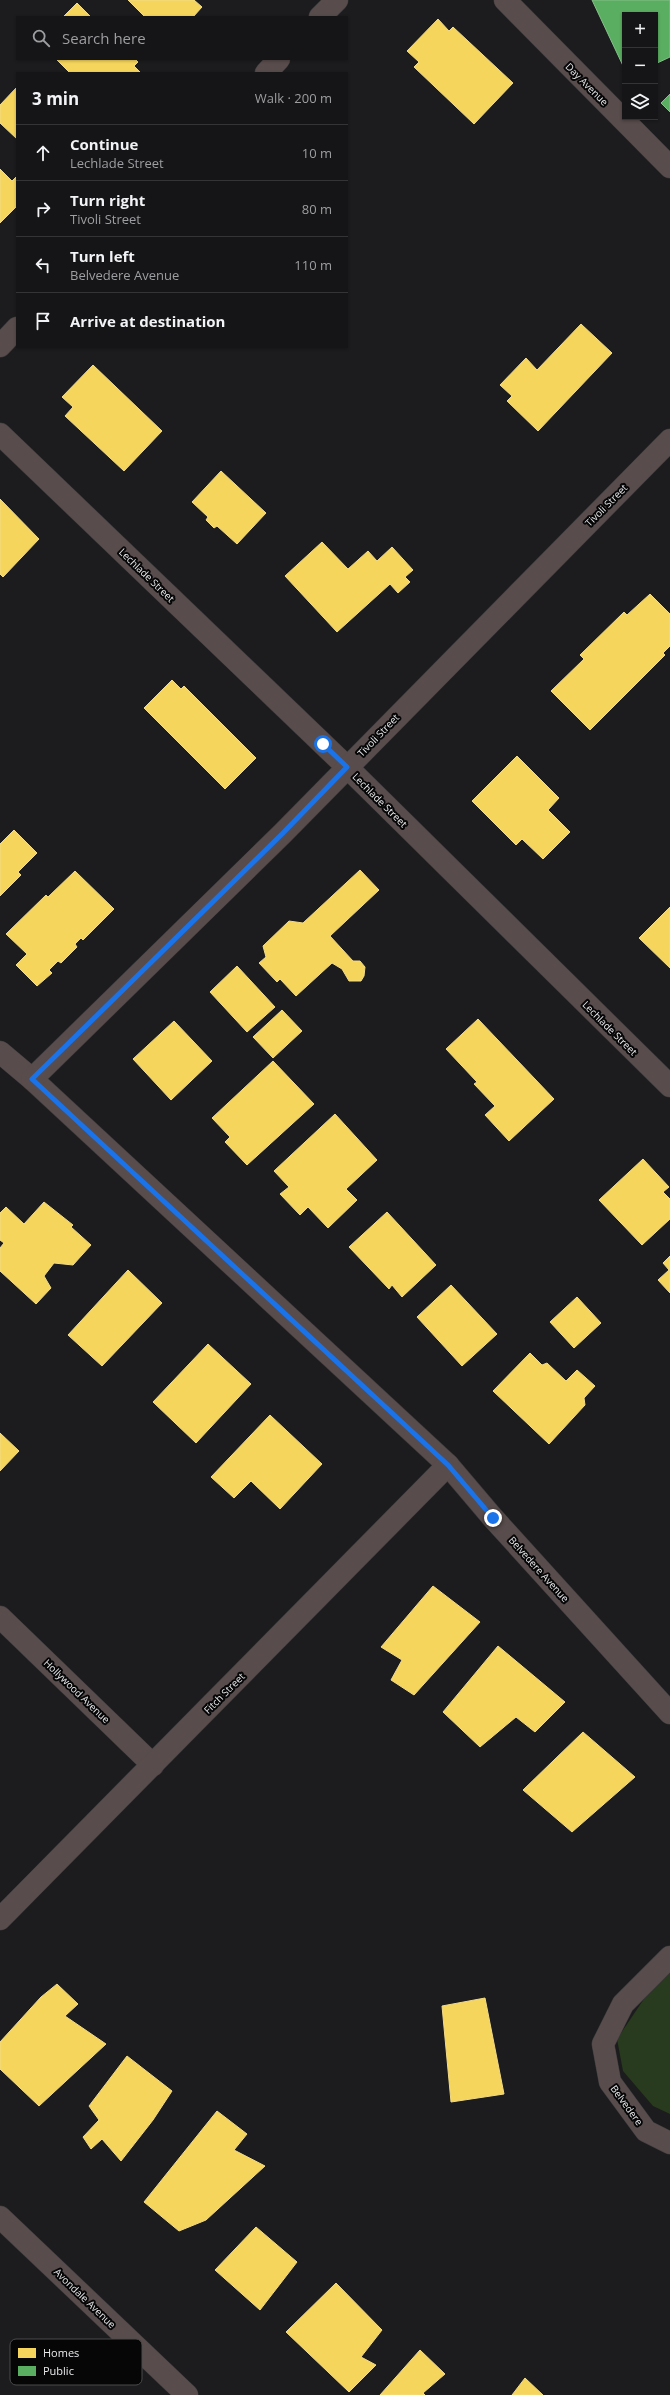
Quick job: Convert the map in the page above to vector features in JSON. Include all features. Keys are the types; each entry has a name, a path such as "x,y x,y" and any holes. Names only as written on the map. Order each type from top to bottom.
{"street":[{"path":"321,16 337,0"},
{"name":"Day Avenue","path":"505,0 670,167"},
{"path":"267,72 278,60"},
{"path":"0,346 16,329"},
{"name":"Lechlade Street","path":"0,434 347,767 670,1086"},
{"name":"Tivoli Street","path":"32,1079 282,834 670,440"},
{"name":"Belvedere Avenue","path":"0,1052 32,1079 448,1465 493,1518 670,1713"},
{"name":"Fitch Street","path":"0,1919 448,1465"},
{"name":"Hollywood Avenue","path":"0,1617 153,1765"},
{"name":"Belvedere","path":"670,1957 623,2004 603,2044 610,2082 646,2131 670,2143"},
{"name":"Avondale Avenue","path":"0,2218 128,2339"},
{"name":"Avondale Avenue","path":"142,2352 187,2395"}],"green space":[{"path":"670,1973 670,2114 653,2106 623,2071 617,2039 648,1993"}],"building: Homes":[{"path":"128,0 194,0 202,7 194,16 144,16"},
{"path":"77,3 90,16 64,16"},
{"path":"438,19 449,31 453,27 513,83 474,124 414,67 419,62 407,51"},
{"path":"57,60 136,60 138,62 134,66 140,72 69,72"},
{"path":"16,88 16,138 0,123 0,105"},
{"path":"0,169 12,181 16,177 16,207 0,223"},
{"path":"581,324 612,353 538,431 507,401 512,396 500,385 526,358 537,370"},
{"path":"93,365 162,431 124,471 65,416 73,407 62,397"},
{"path":"221,471 266,513 237,544 217,526 214,528 206,520 208,517 192,502"},
{"path":"0,499 39,539 3,577 0,574"},
{"path":"322,542 348,569 368,551 377,561 392,547 413,570 405,577 410,582 398,593 390,584 337,632 285,576"},
{"path":"650,594 670,614 670,646 663,653 665,655 590,730 551,691 584,659 580,655 624,612 627,615"},
{"path":"172,680 181,689 184,686 256,758 225,789 144,708"},
{"path":"517,756 559,798 548,810 570,832 543,859 522,839 516,845 472,801"},
{"path":"14,830 37,853 18,872 21,875 0,896 0,844"},
{"path":"360,870 379,890 330,936 353,961 360,961 365,967 364,976 361,981 349,981 342,969 332,963 296,996 280,979 277,982 259,963 266,957 263,946 289,921 303,923"},
{"path":"75,871 114,909 83,940 81,938 75,944 77,947 61,963 58,961 49,970 52,973 37,986 16,965 27,954 6,934 46,895 48,897"},
{"path":"670,907 670,968 639,938"},
{"path":"237,966 275,1007 247,1032 210,992"},
{"path":"282,1010 302,1031 273,1058 253,1037"},
{"path":"478,1019 554,1099 509,1141 485,1115 495,1106 474,1084 477,1082 446,1049"},
{"path":"174,1021 212,1061 171,1100 133,1059"},
{"path":"273,1061 314,1104 247,1165 225,1142 230,1137 212,1118"},
{"path":"335,1114 377,1160 346,1189 357,1200 328,1228 308,1207 300,1215 280,1194 289,1187 274,1171"},
{"path":"643,1159 669,1187 663,1192 670,1199 670,1219 642,1245 599,1200"},
{"path":"44,1202 73,1225 71,1227 91,1245 73,1265 54,1263 44,1276 51,1288 36,1304 0,1271 0,1248 4,1243 0,1240 0,1213 6,1207 24,1224"},
{"path":"387,1212 436,1265 402,1297 392,1285 389,1289 349,1247"},
{"path":"670,1256 670,1293 658,1280 669,1270 663,1263"},
{"path":"128,1270 162,1303 102,1366 68,1335"},
{"path":"451,1285 497,1334 462,1366 417,1317"},
{"path":"577,1297 601,1323 574,1348 550,1322"},
{"path":"208,1344 251,1384 196,1443 153,1402"},
{"path":"530,1353 542,1365 547,1363 566,1381 577,1370 595,1386 584,1398 585,1405 549,1444 493,1391"},
{"path":"270,1415 322,1464 280,1509 251,1481 234,1498 211,1477"},
{"path":"0,1433 19,1451 0,1471"},
{"path":"433,1586 480,1622 414,1695 391,1680 402,1660 381,1647"},
{"path":"498,1646 565,1702 535,1732 516,1717 480,1747 443,1712"},
{"path":"583,1732 635,1777 572,1832 523,1790"},
{"path":"57,1984 78,2004 65,2016 106,2044 39,2106 0,2069 0,2042 41,1997"},
{"path":"485,1998 504,2094 451,2102 442,2006"},
{"path":"127,2056 172,2091 153,2120 121,2161 102,2139 91,2149 83,2137 99,2120 89,2106"},
{"path":"217,2111 247,2134 234,2150 265,2166 206,2220 179,2231 144,2202"},
{"path":"256,2227 297,2262 260,2310 215,2270"},
{"path":"336,2283 382,2330 361,2357 376,2365 349,2392 286,2332"},
{"path":"420,2350 445,2374 423,2393 425,2395 380,2395"},
{"path":"525,2378 543,2395 512,2395"}],"building: Public":[{"path":"592,0 670,0 670,57 658,63 658,12 622,12 622,64"},
{"path":"670,94 670,112 661,103"}],"route":[{"path":"323,744 347,767 282,834 32,1079 448,1465 493,1518"}]}
